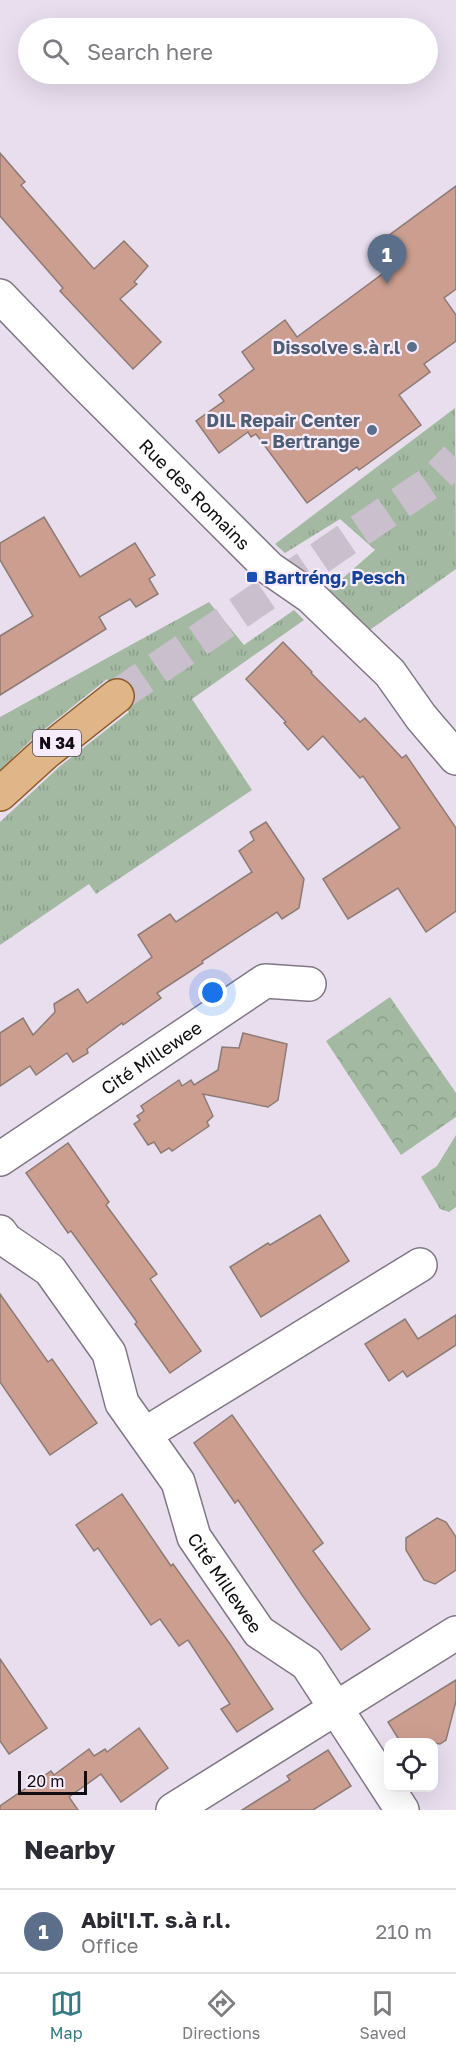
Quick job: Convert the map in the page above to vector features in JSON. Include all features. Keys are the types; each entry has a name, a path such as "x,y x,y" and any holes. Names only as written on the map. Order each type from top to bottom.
{"main road":[{"name":"N 34","path":"0,794 45,753 117,696"}],"street":[{"name":"Rue des Romains","path":"3,303 269,568 311,597 390,673 421,717 456,758"},
{"name":"Cité Millewee","path":"0,1159 265,981 309,984"},
{"name":"Cité Millewee","path":"0,1232 6,1240 50,1270 110,1353 122,1403 178,1482 194,1537 259,1632 308,1664 402,1810"},
{"path":"145,1434 420,1265"},
{"path":"173,1810 456,1633"}],"green space":[{"path":"455,408 456,569 367,632 327,592 375,550 340,519 285,553 275,544"},
{"path":"209,602 244,645 294,610 304,620 192,699 252,790 96,894 89,884 0,945 0,822 59,767 129,712 107,679 31,740 0,770 0,717"},
{"path":"390,997 456,1093 456,1117 401,1155 326,1041"},
{"path":"456,1135 456,1207 449,1212 440,1209 421,1177 437,1166"}],"building":[{"path":"0,153 25,182 21,185 94,269 124,241 148,266 134,282 137,284 120,299 161,342 133,369 60,291 63,288 0,216"},
{"path":"456,186 456,289 444,298 456,315 456,341 424,364 430,372 399,395 421,425 359,470 357,467 307,503 256,434 251,437 248,432 219,453 196,421 224,401 219,395 254,369 242,352 285,320 297,337 389,269 373,247"},
{"path":"44,517 80,577 135,543 155,575 149,579 158,594 136,607 130,599 99,617 106,629 0,695 0,636 33,616 0,560 0,543"},
{"path":"283,642 360,722 365,718 402,758 406,755 456,828 456,911 426,932 398,888 348,919 323,879 400,828 363,776 360,778 323,736 308,750 284,723 286,722 246,679"},
{"path":"266,822 304,879 299,908 282,919 277,912 202,961 203,963 157,993 161,998 123,1025 122,1023 87,1049 88,1053 73,1062 67,1053 36,1075 30,1066 0,1086 0,1033 23,1018 33,1035 55,1012 54,1004 78,989 87,1003 152,957 138,935 170,914 176,922 252,872 239,851 254,840 250,832"},
{"path":"243,1033 287,1044 278,1100 268,1107 203,1094 213,1116 207,1122 209,1126 172,1151 169,1148 161,1153 154,1142 148,1145 134,1124 140,1120 137,1116 144,1111 141,1106 179,1080 182,1086 191,1080 194,1085 218,1070 222,1047 239,1048"},
{"path":"68,1143 109,1202 106,1205 157,1274 150,1279 201,1351 170,1373 135,1324 137,1322 71,1231 68,1233 26,1173"},
{"path":"320,1215 349,1261 261,1317 230,1267"},
{"path":"0,1294 48,1362 52,1359 97,1423 50,1455 0,1382"},
{"path":"456,1315 456,1345 407,1377 403,1371 389,1381 365,1344 405,1319 418,1339"},
{"path":"232,1415 323,1543 313,1551 370,1629 341,1650 238,1500 235,1503 194,1443"},
{"path":"122,1494 171,1566 173,1564 230,1644 273,1709 237,1732 221,1709 230,1704 188,1640 179,1646 160,1619 151,1625 98,1548 94,1551 76,1525"},
{"path":"437,1518 446,1522 456,1537 456,1570 435,1584 424,1580 406,1550 406,1538"},
{"path":"0,1659 47,1728 9,1754 0,1741"},
{"path":"456,1680 456,1701 446,1740 440,1744 438,1738 398,1738 388,1722"},
{"path":"139,1728 168,1768 121,1802 101,1774 69,1797 78,1810 0,1810 0,1806 51,1771 54,1775 89,1749 94,1756 105,1749 107,1752"},
{"path":"328,1750 351,1786 313,1810 242,1810 290,1780 287,1776"}],"tunnel":[{"path":"117,696 434,480 456,458"}],"place":[{"name":"Abil'I.T. s.à r.l.","path":"387,284"},
{"name":"Dissolve s.à r.l","path":"412,347"},
{"name":"DIL Repair Center - Bertrange","path":"372,430"},
{"name":"Bartréng, Pesch","path":"252,577"}]}
